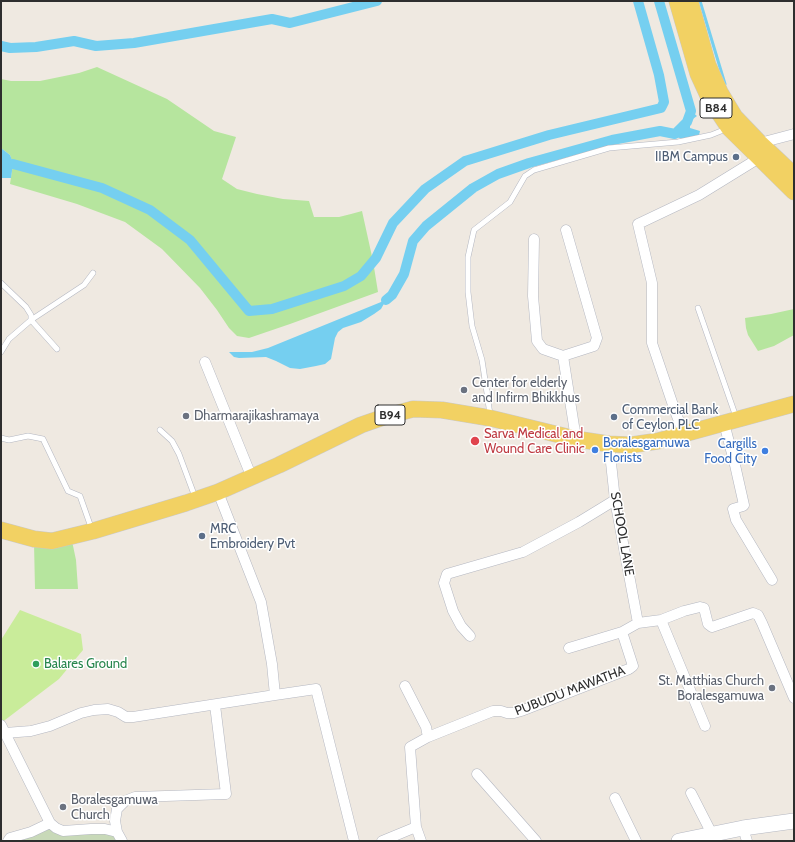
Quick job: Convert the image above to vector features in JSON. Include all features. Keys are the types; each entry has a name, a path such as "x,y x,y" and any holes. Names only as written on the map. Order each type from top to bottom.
{"main road":[{"name":"B84","path":"677,1 698,74 709,98 729,128 794,175"},
{"name":"B84","path":"690,1 708,65 720,92 735,118 794,192"},
{"name":"B94","path":"1,530 34,539 52,541 93,531 218,492 252,478 360,425 398,412 413,409 442,410 490,418 576,440 631,445 658,441 794,404"}],"street":[{"path":"684,434 652,343 652,283 638,224 699,195 760,151 794,134"},
{"path":"534,240 533,296 538,341 543,349 564,356 594,346 597,338 566,230"},
{"path":"564,356 576,440"},
{"path":"205,362 252,478"},
{"path":"730,421 735,465 744,505 733,509 736,520 772,580"},
{"name":"SCHOOL LANE","path":"609,444 615,500 638,623"},
{"path":"218,492 261,602 272,664 275,694"},
{"path":"470,636 461,626 453,611 444,584 447,574 523,552 579,522 615,500"},
{"path":"569,648 622,632 638,623 661,620 684,611 700,607 704,608 708,624 712,627 753,613 758,615 762,623 794,698"},
{"path":"661,620 705,726"},
{"name":"PUBUDU MAWATHA","path":"428,737 493,711 514,713 521,711 629,669 633,666 622,632"},
{"path":"405,686 426,727 428,737 410,747 416,827 421,841"},
{"path":"119,836 105,829 63,831 50,823 2,731 31,731 50,726 81,713 94,710 108,709 118,712 126,717 133,717 215,705 275,694 316,690 354,841"},
{"path":"119,836 116,821 117,809 125,801 135,797 226,794 215,705"},
{"path":"477,774 536,841"},
{"path":"691,793 712,834"},
{"path":"615,798 636,841"},
{"path":"679,841 712,834 745,835 794,821"},
{"path":"8,841 10,838 31,832 50,823"},
{"path":"382,841 416,827"}],"lane":[{"path":"490,418 487,387 482,360 472,326 468,292 468,257 474,230 510,202 525,176 534,170 609,148 678,142 711,135 729,128"},
{"path":"1,352 9,339 31,320 84,285 93,273"},
{"path":"1,283 26,307 31,315 31,320 57,349"},
{"path":"698,308 730,421"},
{"path":"160,430 176,447 196,500"},
{"path":"1,438 9,440 28,436 42,439 68,491 80,496 93,531"}],"green space":[{"path":"97,67 167,99 214,131 236,137 222,179 237,189 283,199 309,201 314,217 339,217 362,211 378,292 249,338 237,336 229,328 200,288 162,249 125,222 77,204 10,184 13,164 10,155 1,148 1,79 11,81 40,81 79,73"},
{"path":"794,309 794,335 774,346 758,351 748,335 745,318"},
{"path":"72,541 76,560 78,589 35,589 34,543"},
{"name":"Balares Ground","path":"20,610 81,634 83,650 59,679 1,723 1,640"},
{"path":"50,823 56,828 105,829 122,841 8,841"}],"water":[{"path":"691,111 697,116 690,121 690,128 700,131 699,135 682,139 677,137 675,134"},
{"path":"1,148 10,155 12,160 13,164 11,178 1,178"},
{"path":"386,300 381,309 374,314 361,322 343,328 338,332 335,338 331,359 325,364 300,369 290,368 266,357 239,358 234,357 229,352 252,352 268,348"}],"waterway":[{"path":"1,46 10,48 36,47 74,41 96,46 134,43 272,19 290,23 377,1"},
{"path":"13,164 102,188 150,210 190,240 249,311 272,309 344,286 361,276 376,258 393,223 425,189 465,161 549,135 661,108 664,102 659,75 638,1"},
{"path":"386,300 392,295 404,274 413,241 426,226 473,188 498,174 529,163 612,140 660,131 675,134 687,122 691,111 659,1"},
{"path":"700,1 725,84"}],"place":[{"name":"IIBM Campus","path":"736,157"},
{"name":"Center for elderly and Infirm Bhikkhus","path":"464,390"},
{"name":"Dharmarajikashramaya","path":"186,416"},
{"name":"Commercial Bank of Ceylon PLC","path":"614,417"},
{"name":"Sarva Medical and Wound Care Clinic","path":"475,441"},
{"name":"Boralesgamuwa Florists","path":"595,450"},
{"name":"Cargills Food City","path":"765,451"},
{"name":"MRC Embroidery Pvt","path":"202,536"},
{"name":"Balares Ground","path":"36,664"},
{"name":"St. Matthias Church Boralesgamuwa","path":"772,688"},
{"name":"Boralesgamuwa Church","path":"63,807"}]}
